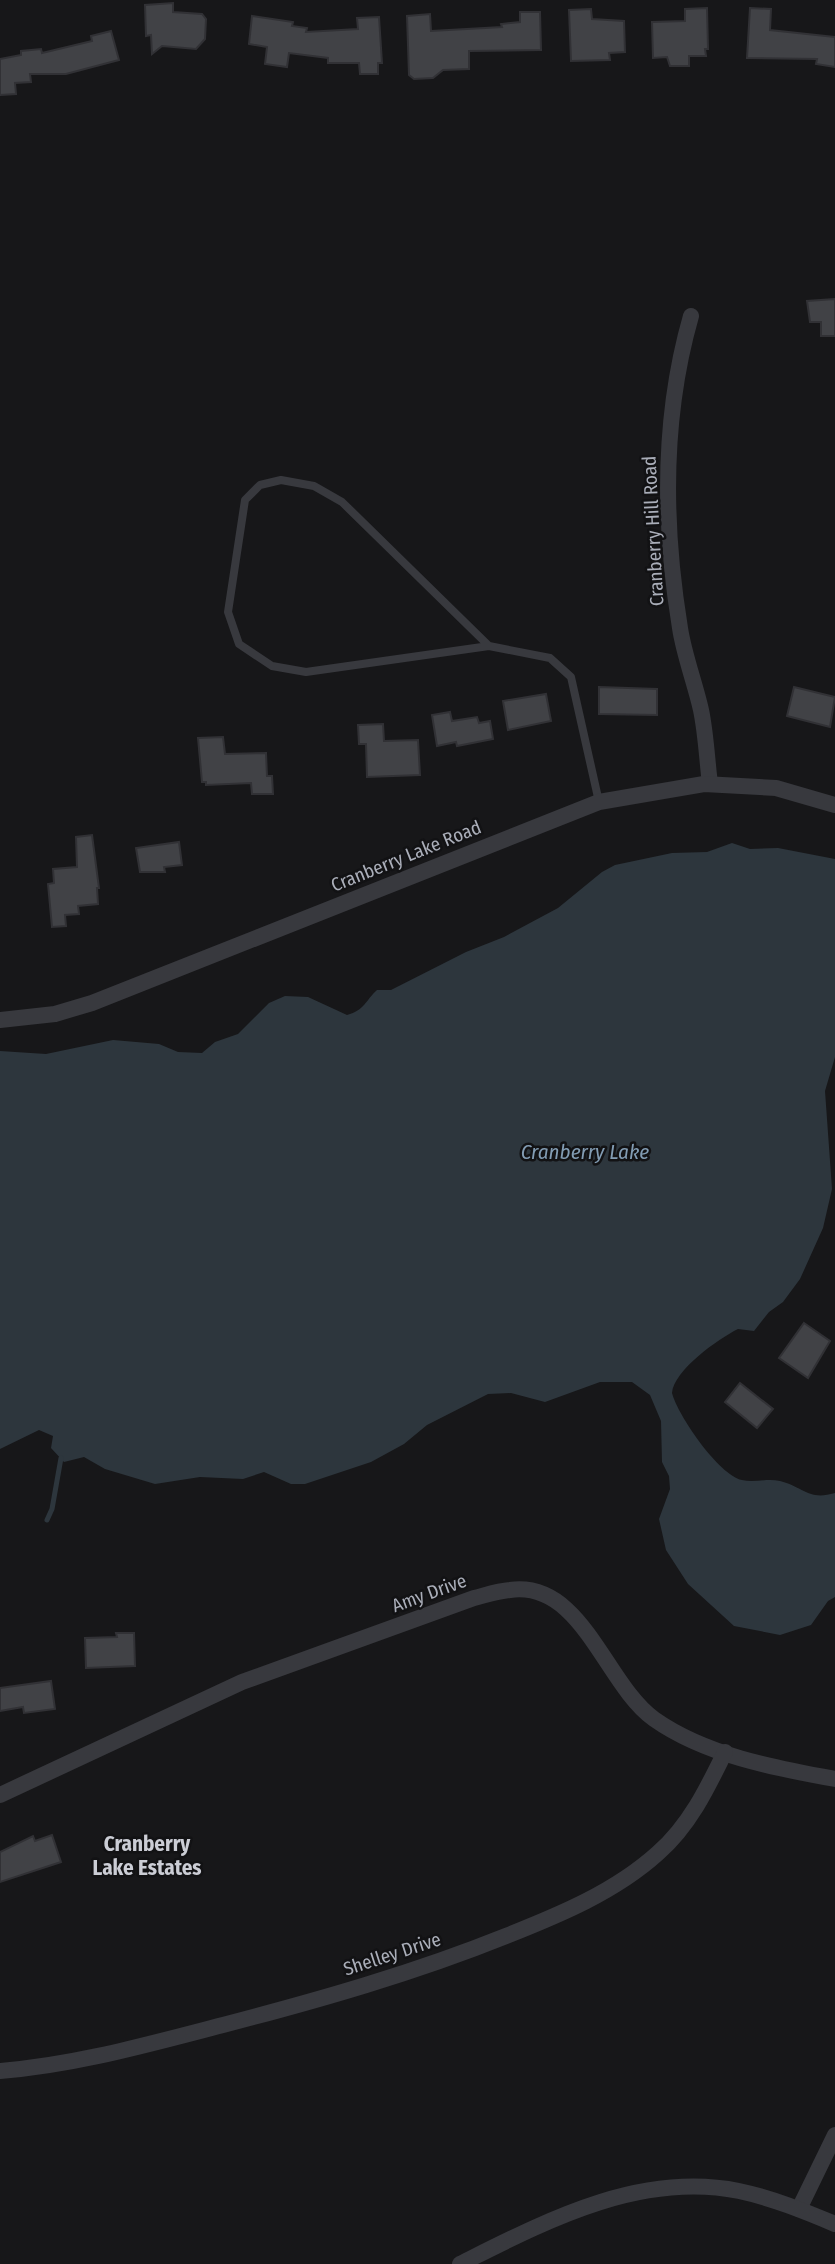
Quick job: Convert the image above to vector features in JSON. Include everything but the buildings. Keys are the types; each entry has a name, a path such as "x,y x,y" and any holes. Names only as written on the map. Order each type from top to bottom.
{"street":[{"name":"Cranberry Hill Road","path":"691,316 678,363 673,397 669,441 670,524 680,630 701,713 710,784"},
{"name":"Cranberry Lake Road","path":"0,1020 55,1014 92,1003 599,802 710,784 776,788 835,805"},
{"name":"Amy Drive","path":"0,1795 242,1682 474,1598 513,1589 559,1600 581,1624 624,1690 652,1717 679,1735 725,1752 835,1779"},
{"name":"Shelley Drive","path":"0,2071 33,2069 114,2053 276,2011 463,1953 566,1912 634,1872 660,1852 694,1811 725,1752"},
{"path":"799,2209 835,2135"},
{"path":"460,2264 550,2221 636,2191 671,2186 738,2191 799,2209 835,2224"}],"lane":[{"path":"489,646 342,502 314,486 281,480 260,485 245,500 228,612 239,644 272,666 306,672 489,646 550,658 571,677 599,802"}],"water":[{"name":"Cranberry Lake","path":"732,843 750,849 778,848 835,859 835,1057 825,1091 832,1189 823,1228 800,1279 783,1302 769,1312 754,1331 738,1329 698,1356 680,1375 672,1393 682,1416 701,1443 722,1468 733,1476 747,1481 780,1481 818,1495 835,1493 835,1597 828,1601 811,1625 780,1635 734,1626 688,1584 666,1550 659,1519 670,1489 669,1476 662,1462 661,1421 650,1395 632,1382 600,1382 545,1402 511,1393 488,1394 427,1425 404,1444 371,1462 305,1484 291,1484 264,1472 243,1479 200,1477 155,1484 105,1469 84,1457 64,1462 51,1448 53,1436 39,1430 0,1449 0,1051 46,1054 113,1040 159,1044 178,1052 202,1053 215,1042 238,1034 269,1003 285,996 308,997 347,1015 361,1008 377,990 391,990 466,952 504,937 558,908 602,872 615,865 672,853 707,852"}],"waterway":[{"path":"47,1520 52,1509 61,1458"}],"district":[{"name":"Cranberry Lake Estates","path":"147,1856"}]}
